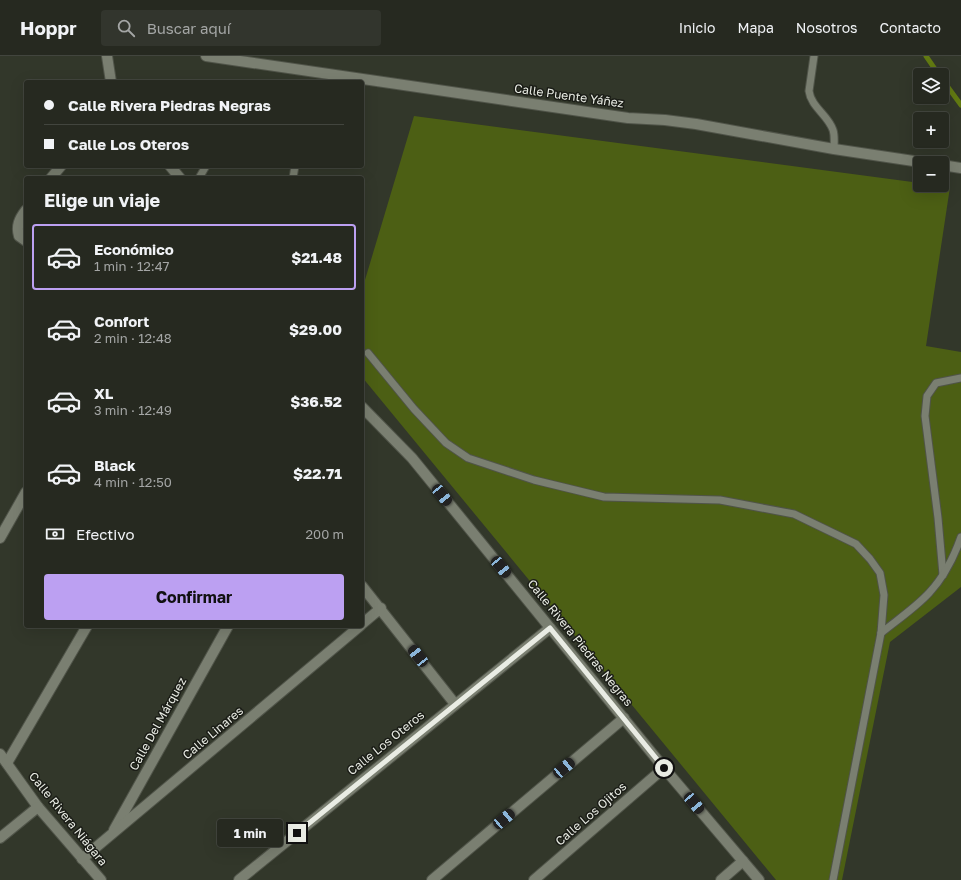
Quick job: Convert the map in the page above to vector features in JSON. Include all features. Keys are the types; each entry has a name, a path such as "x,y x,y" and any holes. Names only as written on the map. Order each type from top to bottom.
{"street":[{"path":"107,56 111,80"},
{"name":"Calle Puente Yáñez","path":"206,56 628,118 665,120 696,124 834,149 913,161"},
{"path":"949,166 961,168"},
{"path":"53,176 59,168"},
{"path":"172,168 178,176"},
{"path":"24,212 20,217 18,227 19,236 24,240"},
{"name":"Calle Rivera Piedras Negras","path":"364,409 412,458 664,768 759,880"},
{"path":"0,538 24,496"},
{"path":"364,588 455,704"},
{"path":"364,622 380,608"},
{"path":"8,763 86,628"},
{"name":"Calle Del Márquez","path":"111,836 227,628"},
{"name":"Calle Linares","path":"82,858 111,836 358,628"},
{"name":"Calle Los Oteros","path":"239,880 251,876 455,704 550,628"},
{"path":"432,880 624,718"},
{"name":"Calle Rivera Niágara","path":"0,754 8,763 38,807 101,880"},
{"name":"Calle Los Ojitos","path":"534,880 664,768"},
{"path":"0,838 38,807"},
{"path":"721,880 743,861"}],"lane":[{"path":"814,56 809,95 816,107 830,122 834,131 834,149"},
{"path":"368,353 414,409 441,438 468,458 534,480 604,497 720,500 794,514 856,544 870,559 880,573 884,595 882,633 833,880"},
{"path":"943,576 938,518 925,416 927,396 936,383 961,378"},
{"path":"882,633 929,593 943,576 957,549 961,537"}],"green space":[{"path":"414,116 913,182 913,192 949,192 950,187 926,346 961,352 961,587 890,642 842,880 776,880 364,379 364,283"}],"waterway":[{"path":"926,56 934,68"},
{"path":"949,89 961,105"}],"route":[{"path":"297,833 550,628 664,768"}]}
